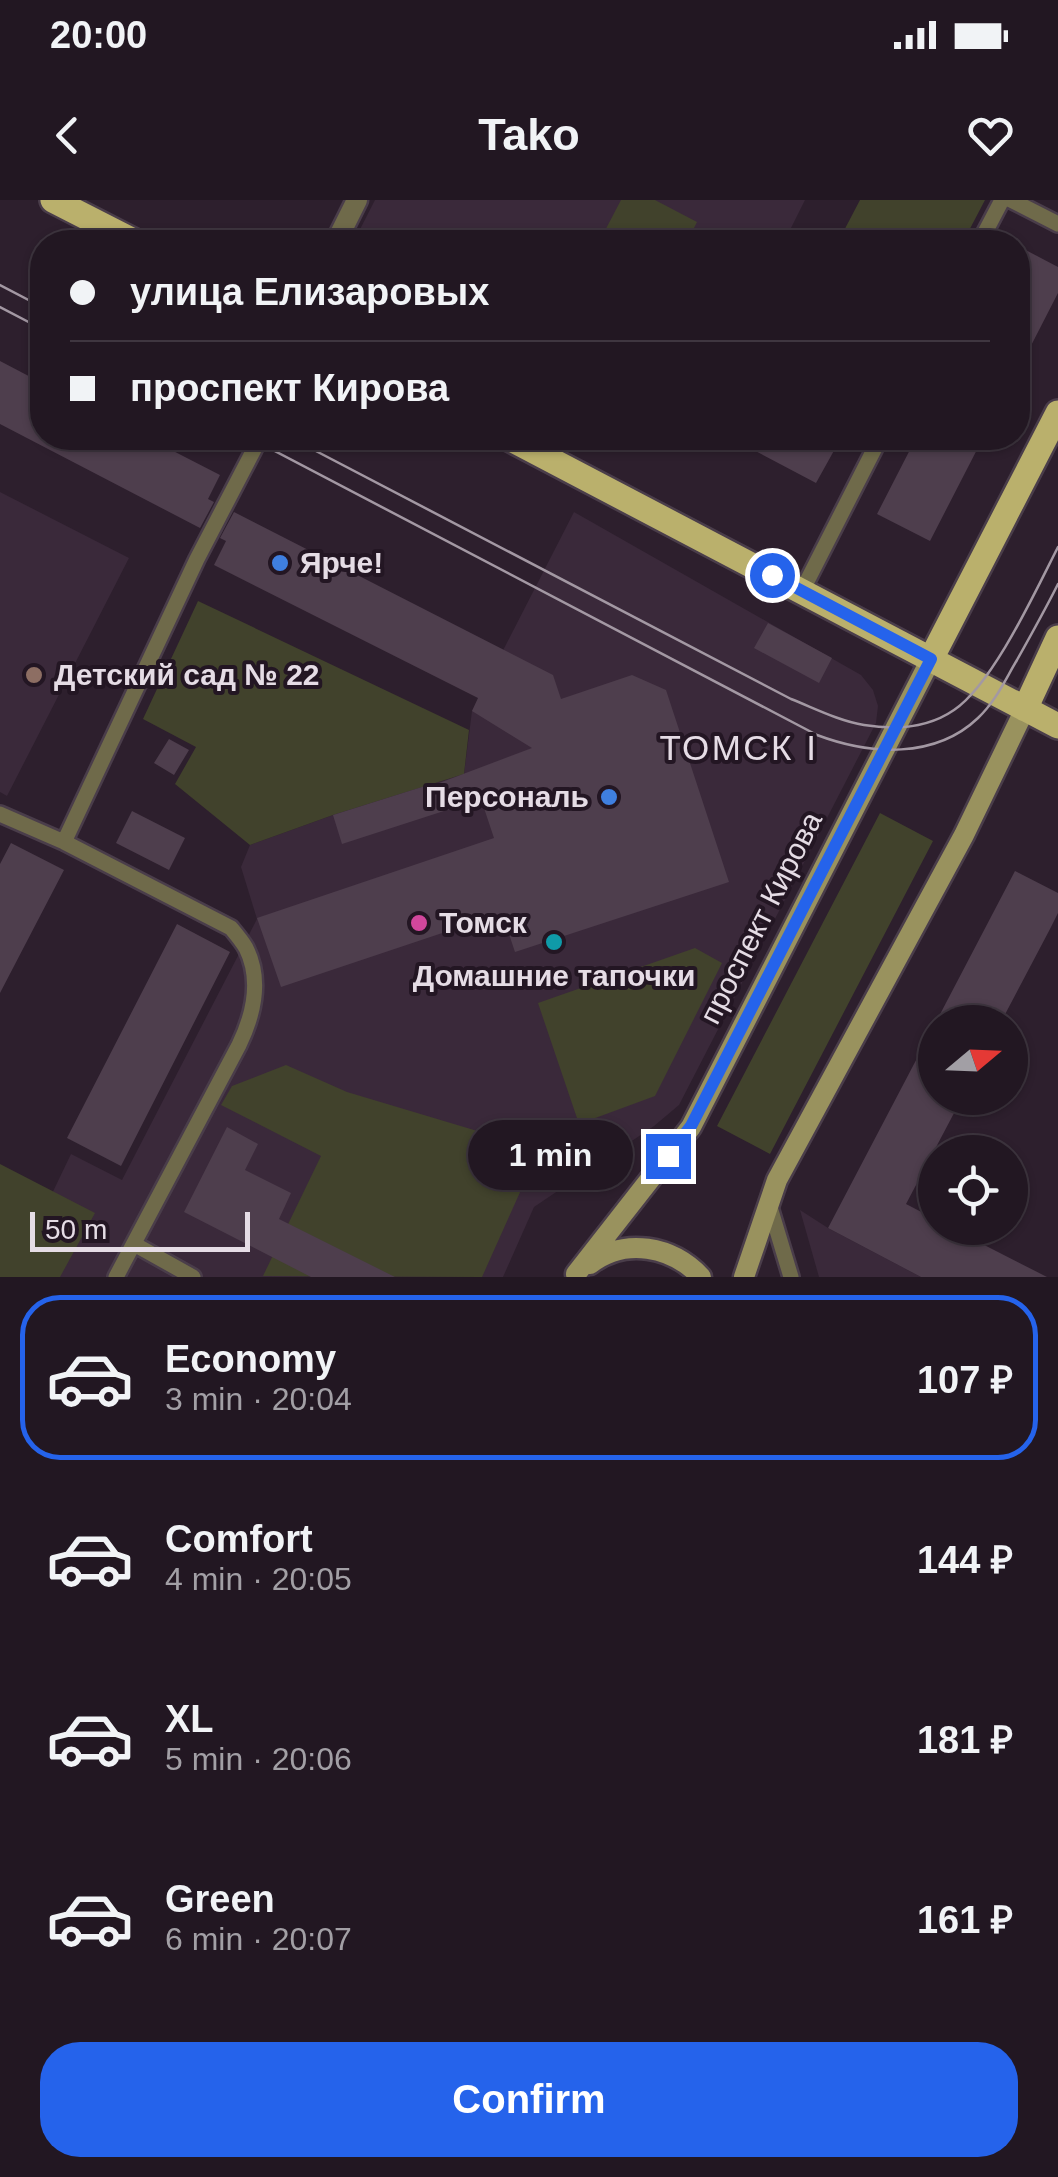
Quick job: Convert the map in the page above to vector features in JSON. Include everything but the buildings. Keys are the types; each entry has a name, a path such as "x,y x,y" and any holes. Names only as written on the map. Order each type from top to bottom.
{"main road":[{"path":"53,200 112,230"},
{"name":"проспект Кирова","path":"575,1276 691,1126 1058,412"},
{"path":"532,450 1058,726"},
{"path":"744,1277 777,1180 964,836 1058,638"},
{"path":"575,1276 612,1251 641,1248 674,1256 701,1277"}],"street":[{"path":"342,230 357,200"}],"lane":[{"path":"986,230 1002,200"},
{"path":"1011,200 1058,224"},
{"path":"64,842 197,559 254,450"},
{"path":"802,591 874,450"},
{"path":"0,814 64,842 231,928 246,949 253,970 252,1017 240,1046 116,1277"},
{"path":"769,1204 791,1277"},
{"path":"134,1244 193,1277"}],"shaded area":[{"path":"375,200 805,200 790,230 360,230"},
{"name":"Детский сад № 22","path":"0,492 129,558 7,796 0,792"},
{"path":"574,512 861,675 873,690 878,706 876,723 679,1105 534,1207 503,1277 12,1277 71,1154 122,1180 257,919 241,867 250,845 464,774 472,711"},
{"path":"800,1210 828,1228 921,1277 819,1277"}],"green space":[{"path":"621,200 655,200 697,222 693,230 605,230"},
{"path":"860,200 985,200 969,230 844,230"},
{"path":"198,601 469,730 464,774 250,845 175,784 196,747 143,719"},
{"path":"880,813 933,841 770,1154 717,1126"},
{"path":"695,948 722,963 655,1096 579,1124 538,1003"},
{"path":"286,1065 347,1092 484,1133 521,1190 482,1277 263,1276 321,1156 221,1105 232,1086"},
{"path":"0,1164 95,1213 60,1277 0,1277"}],"tram line":[{"path":"0,285 30,301"},
{"path":"0,307 30,323"},
{"path":"273,450 817,735 858,747 922,747 942,741 978,718 1000,690 1058,584"},
{"path":"314,450 791,699 864,725 922,724 944,716 969,697 1012,635 1058,547"}],"place":[{"name":"Ярче!","path":"280,563"},
{"name":"Детский сад № 22","path":"34,675"},
{"name":"Персональ","path":"609,797"},
{"name":"Томск","path":"419,923"},
{"name":"Домашние тапочки","path":"554,942"}],"district":[{"name":"ТОМСК I","path":"739,748"}],"route":[{"path":"668,1156 691,1126 931,659 772,575"}]}
